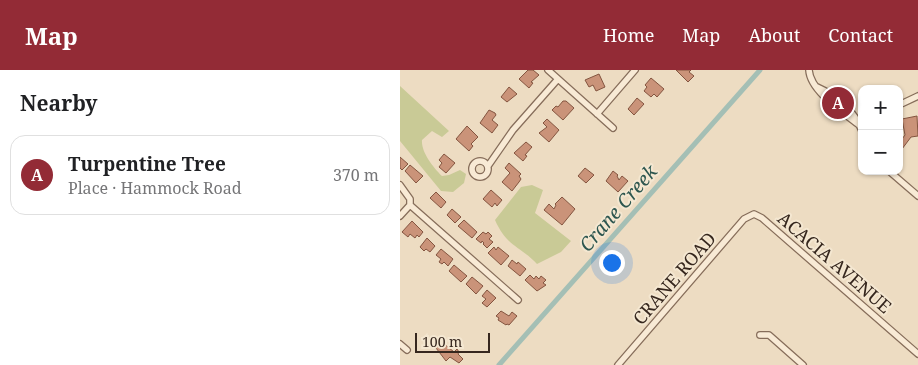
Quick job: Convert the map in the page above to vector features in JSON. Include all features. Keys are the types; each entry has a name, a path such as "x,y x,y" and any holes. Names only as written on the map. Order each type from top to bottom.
{"street":[{"path":"548,70 613,128"},
{"path":"597,114 635,70"},
{"path":"809,71 811,79 817,87 858,124"},
{"path":"488,166 513,130 558,79"},
{"path":"903,103 918,96"},
{"path":"894,175 918,196"},
{"path":"400,185 410,199 410,205 400,216"},
{"path":"410,205 518,300"},
{"name":"ACACIA AVENUE","path":"754,214 762,218 918,354"},
{"name":"CRANE ROAD","path":"618,365 744,219 754,214"},
{"path":"760,335 770,335 803,365"},
{"path":"400,344 407,350"}],"green space":[{"path":"400,86 449,131 442,137 432,131 422,140 422,145 428,159 442,176 460,170 466,174 464,183 453,192 441,191 400,141"},
{"path":"532,185 543,190 535,213 571,241 561,252 537,264 504,236 495,220 521,187"}],"building":[{"path":"528,70 533,70 539,75 531,82 533,83 529,88 519,79"},
{"path":"676,70 691,70 689,72 694,76 688,82"},
{"path":"599,74 605,87 596,91 593,85 589,87 585,80"},
{"path":"651,78 664,89 657,97 654,94 651,97 644,91 647,87 645,85"},
{"path":"509,87 517,94 507,102 501,97"},
{"path":"637,98 644,104 634,115 628,109"},
{"path":"563,101 566,101 574,108 563,120 552,110"},
{"path":"489,110 495,113 496,115 492,120 498,125 492,133 480,123"},
{"path":"917,116 918,136 911,137 903,148 903,138 905,135 903,119"},
{"path":"547,119 559,130 549,142 539,133 547,127 543,123"},
{"path":"467,126 478,137 471,144 473,146 469,151 456,139"},
{"path":"526,142 532,147 525,155 527,156 523,161 514,153"},
{"path":"444,154 455,163 446,173 439,167 442,163 439,160"},
{"path":"400,157 408,164 402,170 400,168"},
{"path":"509,163 521,174 519,176 521,179 512,191 502,182 510,173 505,168"},
{"path":"410,165 423,176 416,183 405,171"},
{"path":"585,168 594,175 586,183 578,176"},
{"path":"613,171 618,175 619,180 622,176 628,181 618,192 606,181"},
{"path":"491,190 502,200 497,206 495,203 492,207 483,199"},
{"path":"436,192 446,202 441,208 430,198"},
{"path":"562,197 575,209 562,225 544,210 549,204 554,209 555,204"},
{"path":"452,209 461,217 455,223 447,215"},
{"path":"464,220 477,232 472,238 458,226"},
{"path":"412,221 423,232 419,237 417,235 415,238 410,234 408,237 402,232"},
{"path":"483,232 486,234 488,232 492,236 489,239 493,242 487,248 482,241 481,243 476,239"},
{"path":"427,238 435,246 430,252 426,249 424,251 420,247"},
{"path":"494,247 496,250 498,247 509,256 501,265 488,253"},
{"path":"441,249 453,259 448,266 444,262 442,264 439,262 441,259 436,255"},
{"path":"512,260 517,264 518,262 526,269 520,276 508,266"},
{"path":"454,265 467,276 461,282 449,271"},
{"path":"530,275 534,279 536,276 539,279 541,276 546,280 543,283 546,285 537,291 525,280"},
{"path":"472,277 483,286 476,294 466,284"},
{"path":"487,290 496,298 487,307 482,303 486,299 482,296"},
{"path":"501,311 509,316 512,312 517,316 509,325 506,325 498,320 499,318 496,316"},
{"path":"442,342 454,352 457,349 458,354 463,359 459,363 450,357 446,361 436,348"}],"waterway":[{"name":"Crane Creek","path":"499,365 760,70"}],"place":[{"name":"Turpentine Tree","path":"838,103"}]}
